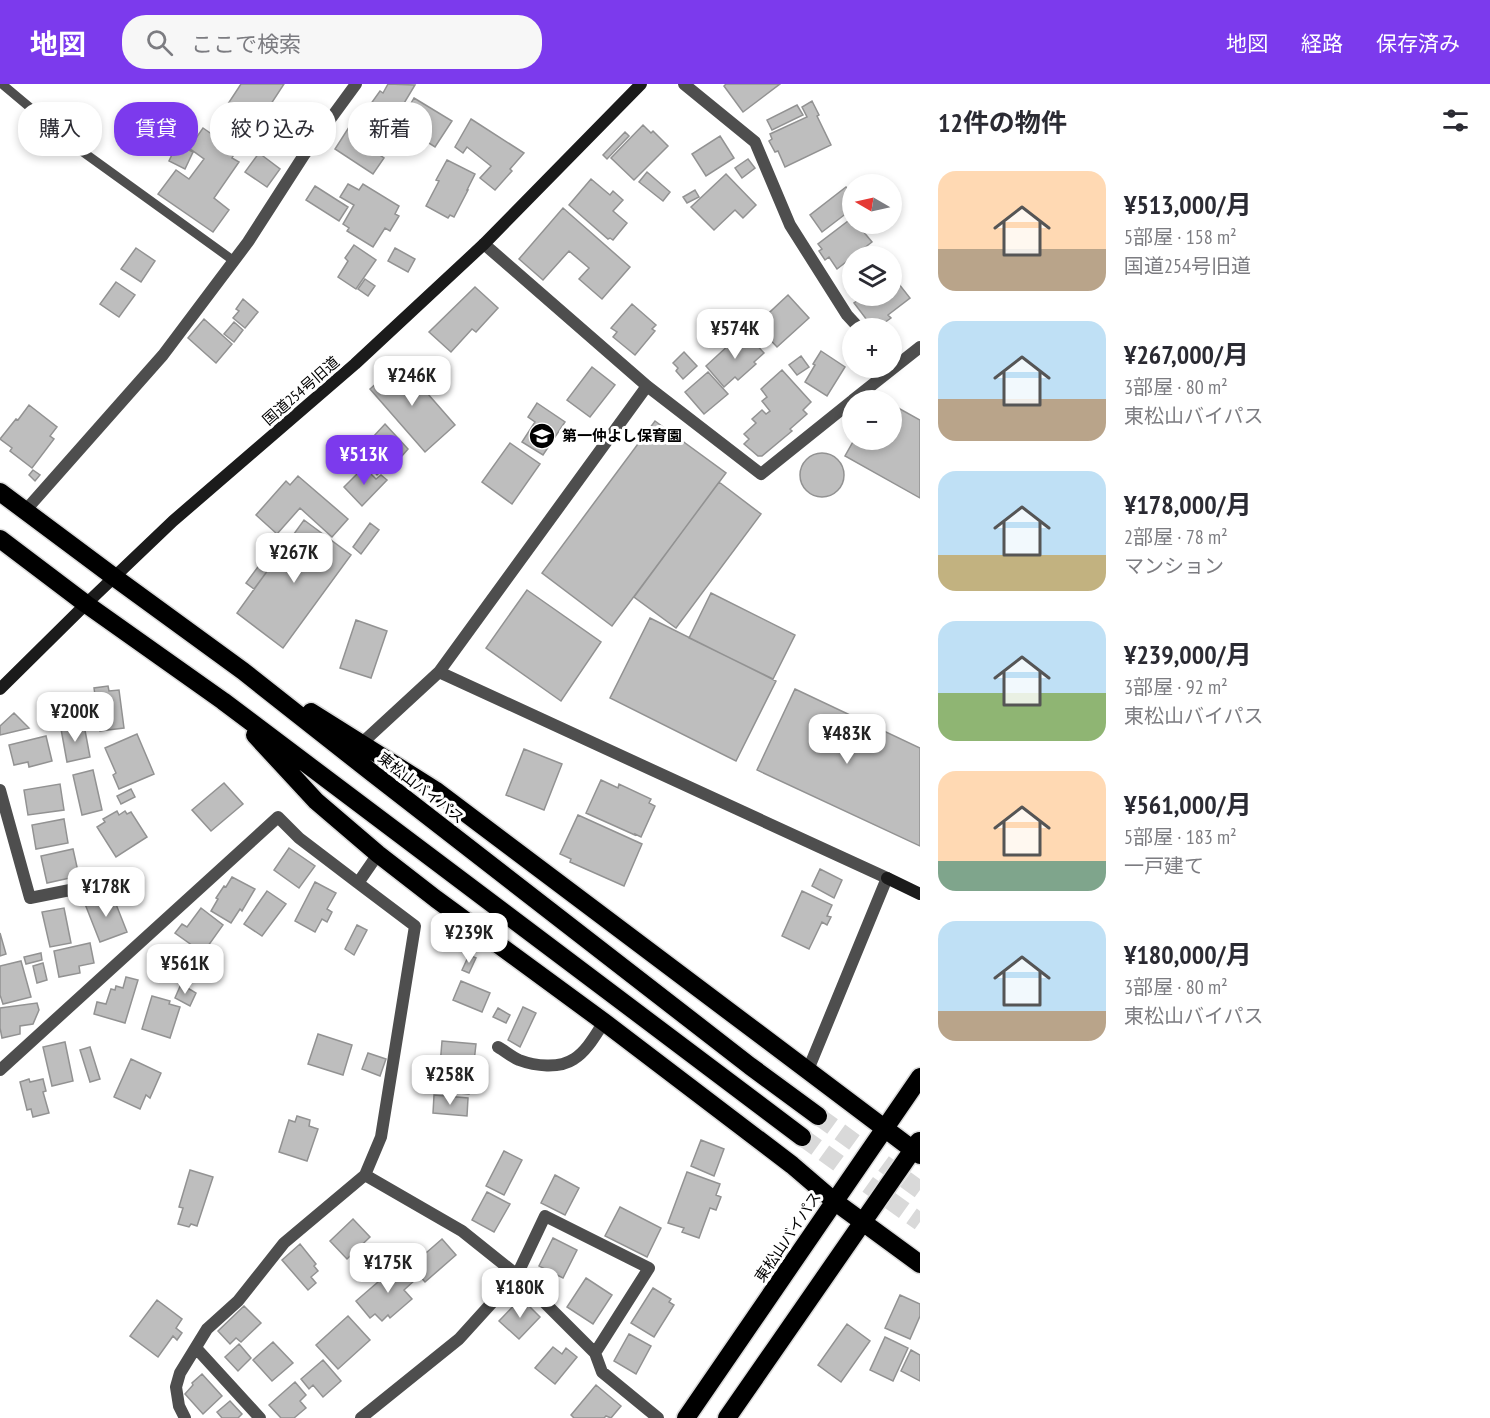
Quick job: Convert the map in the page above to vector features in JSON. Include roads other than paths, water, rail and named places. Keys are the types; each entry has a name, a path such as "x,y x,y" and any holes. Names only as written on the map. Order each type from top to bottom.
{"highway":[{"name":"東松山バイパス","path":"0,492 243,671 722,1044 818,1116"},
{"path":"0,539 86,604 223,701 802,1137"},
{"path":"243,671 435,790 885,1129 918,1148 863,1222 727,1418"},
{"path":"223,701 316,801 378,854 604,1022 792,1165 834,1201 920,1264"},
{"name":"東松山バイパス","path":"686,1418 920,1077"}],"street":[{"path":"25,511 163,355 248,242 304,154 356,84"},
{"name":"国道254号旧道","path":"0,689 173,521 355,364 484,244 641,84"},
{"path":"684,84 755,142 790,225 850,318"},
{"path":"484,244 647,386 761,474 842,409"},
{"path":"902,357 920,347"},
{"path":"864,390 876,378"},
{"path":"362,743 439,672 647,386"},
{"path":"439,672 920,894"},
{"path":"0,790 30,898 111,882"},
{"path":"0,1070 278,817 299,838 415,926 381,1137 365,1175 284,1243 238,1301 207,1329 180,1373 176,1387 185,1418"},
{"path":"358,883 378,854"},
{"path":"808,1070 887,878"},
{"path":"498,1047 518,1059 542,1065 560,1065 574,1059 604,1022"},
{"path":"365,1175 462,1231 517,1275 595,1353 602,1372 658,1418"},
{"path":"362,1418 459,1339 517,1275 545,1216 649,1268 595,1353"},
{"path":"196,1348 260,1418"}],"lane":[{"path":"2,84 83,152 234,261"}],"tunnel":[{"path":"818,1116 920,1190"},
{"path":"802,1137 920,1222"}],"place":[{"name":"第一仲よし保育園","path":"542,436"}]}
